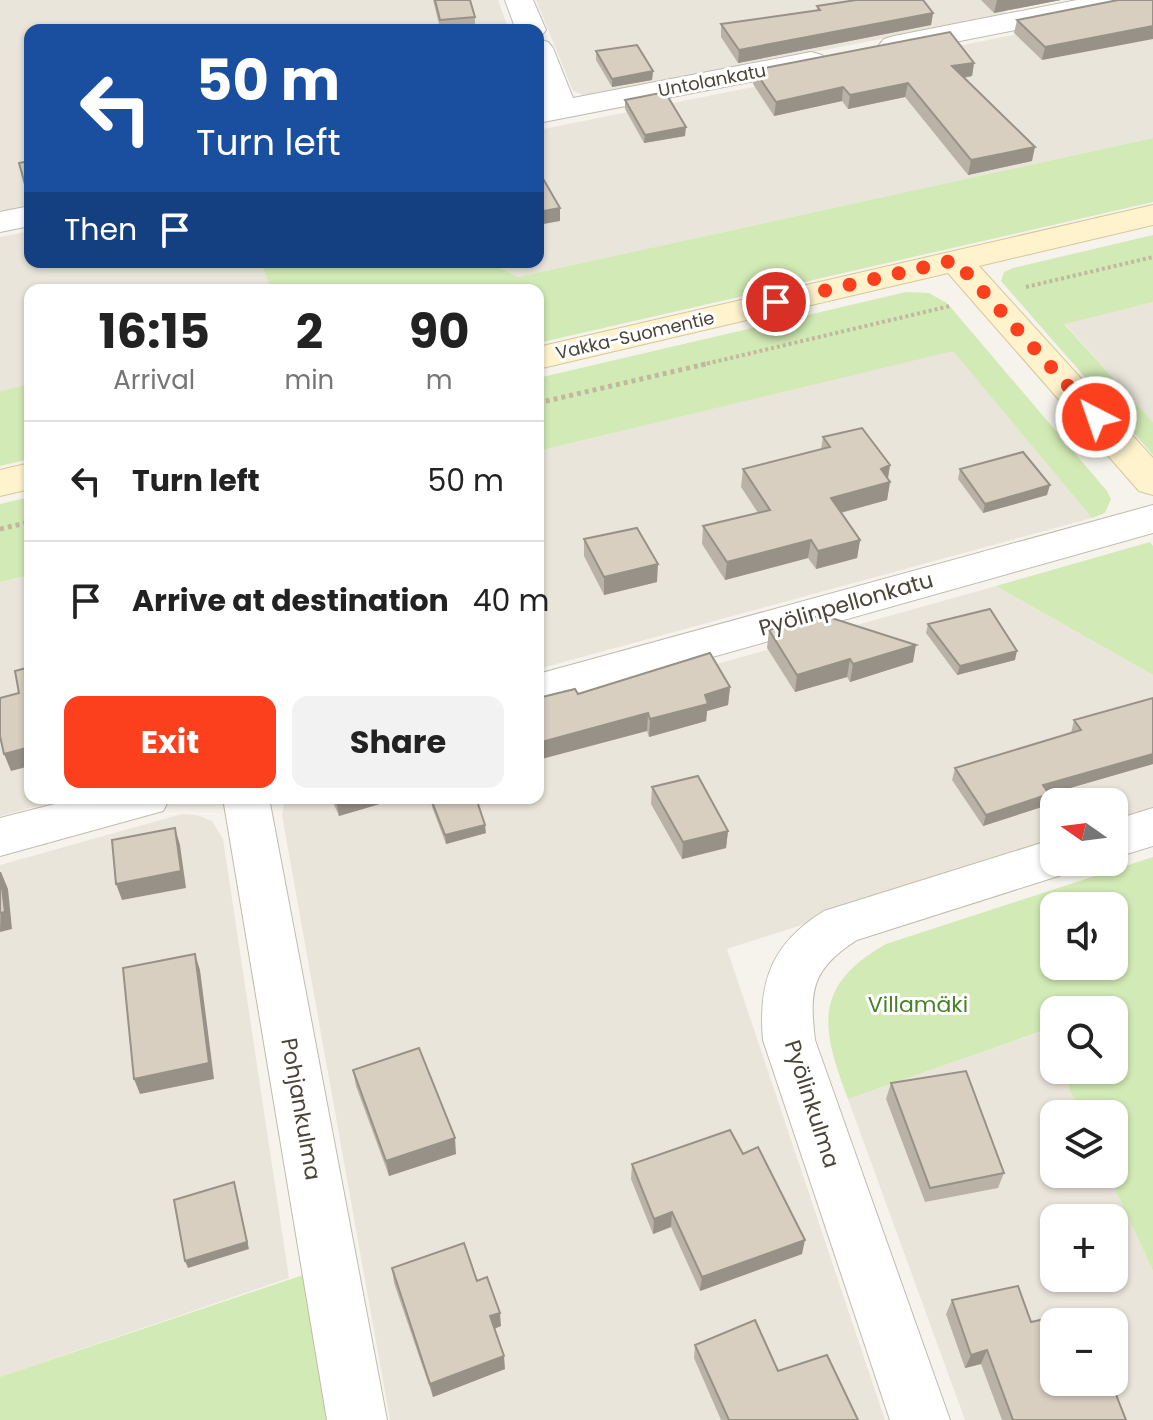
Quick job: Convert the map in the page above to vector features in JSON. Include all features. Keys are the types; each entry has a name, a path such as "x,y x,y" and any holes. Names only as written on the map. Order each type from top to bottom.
{"street":[{"path":"519,0 529,24"},
{"path":"867,50 1026,9 1121,0"},
{"name":"Untolankatu","path":"550,112 836,56"},
{"path":"544,80 550,112"},
{"name":"Vakka-Suomentie","path":"544,357 1153,215"},
{"path":"0,222 24,217"},
{"path":"955,260 990,295 1153,482"},
{"path":"0,483 24,477"},
{"name":"Pyölinpellonkatu","path":"544,688 1153,519"},
{"path":"0,837 124,804"},
{"name":"Pohjankulma","path":"247,804 357,1420"},
{"path":"1128,835 1153,827"},
{"name":"Pyölinkulma","path":"920,1420 789,1040 785,1011 789,981 801,956 818,937 841,925 1040,862"}],"path":[{"path":"544,402 1153,257"},
{"path":"0,529 24,523"}],"shaded area":[{"path":"0,0 498,0 507,24 24,24 24,207 0,212"},
{"path":"536,0 998,0 1006,12 1000,16 586,96 573,91"},
{"path":"1153,7 1153,138 518,277 501,268 544,268 544,129"},
{"path":"24,232 24,268 263,268 269,284 24,284 24,385 0,391 0,237"},
{"path":"1153,302 1153,422 1064,323"},
{"path":"953,350 1092,518 544,667 544,450"},
{"path":"24,576 24,804 45,804 0,816 0,582"},
{"path":"996,586 1153,675 1153,812 1128,820 1128,788 1040,788 1040,848 727,949 885,1420 390,1420 282,815 284,804 544,804 544,712"},
{"path":"182,814 197,815 212,821 223,839 289,1278 0,1377 0,865"},
{"path":"1040,1032 1040,1084 1067,1084 1075,1100 1040,1100 1040,1188 1114,1188 1122,1204 1040,1204 1040,1292 1128,1292 1128,1217 1153,1271 1153,1420 965,1420 848,1099"}],"green space":[{"path":"1153,138 1153,202 544,342 544,284 269,284 263,268 501,268 518,277"},
{"path":"1153,235 1153,302 1064,324 1153,422 1153,455 1001,281 1004,272 1013,268"},
{"path":"906,292 929,293 947,303 1111,499 1105,513 1092,518 953,351 544,450 544,377"},
{"path":"24,385 24,460 0,466 0,391"},
{"path":"24,498 24,576 0,582 0,504"},
{"path":"1150,542 1153,546 1153,675 996,586"},
{"name":"Villamäki","path":"1153,857 1153,1271 1128,1217 1128,1204 1122,1204 1114,1188 1128,1188 1128,1100 1075,1100 1067,1084 1128,1084 1128,996 1040,996 1040,1032 848,1099 832,1051 829,1011 834,993 845,976 886,944 1040,894 1040,980 1128,980 1128,892 1046,892 1095,876 1128,876 1128,865"},
{"path":"315,1271 340,1420 0,1420 0,1377"}],"building":[{"path":"435,0 470,0 475,17 440,20"},
{"path":"856,0 923,0 933,13 739,50 721,24 820,10 817,6"},
{"path":"1118,0 1153,0 1153,26 1045,47 1017,20"},
{"path":"950,32 974,63 952,66 1035,147 971,160 908,83 850,95 843,87 776,102 754,70"},
{"path":"637,45 653,71 612,79 596,51"},
{"path":"665,92 686,127 645,135 625,100"},
{"path":"24,162 24,181 19,163"},
{"path":"544,180 560,208 544,211"},
{"path":"862,428 890,465 881,469 890,482 831,498 860,540 818,551 811,540 727,562 703,526 770,510 743,469 830,447 823,437"},
{"path":"1023,452 1050,485 985,504 960,469"},
{"path":"637,528 658,564 604,577 584,539"},
{"path":"990,609 1017,651 960,666 928,624"},
{"path":"822,615 916,645 853,664 850,659 797,675 769,630"},
{"path":"710,653 730,687 705,695 708,704 650,719 648,713 544,741 544,697 575,689 578,694"},
{"path":"24,669 24,749 4,754 0,736 0,698 19,693 15,671"},
{"path":"1153,698 1153,754 1043,785 1045,788 1040,788 1040,797 986,815 955,768 1081,730 1074,720"},
{"path":"698,776 728,831 683,842 652,787"},
{"path":"433,804 478,804 485,825 445,835"},
{"path":"175,828 181,871 116,884 112,840"},
{"path":"0,872 5,912 0,913"},
{"path":"195,954 209,1063 134,1079 123,968"},
{"path":"419,1048 455,1138 386,1161 353,1070"},
{"path":"966,1071 1004,1173 930,1188 891,1083"},
{"path":"730,1130 743,1154 758,1147 805,1240 702,1277 672,1212 654,1219 632,1164"},
{"path":"234,1182 247,1242 185,1261 174,1200"},
{"path":"464,1243 477,1281 487,1277 500,1313 490,1316 504,1356 430,1384 392,1268"},
{"path":"1018,1286 1031,1322 1040,1320 1040,1396 1117,1396 1126,1420 1013,1420 987,1350 971,1355 952,1300"},
{"path":"755,1320 778,1371 827,1355 858,1420 729,1420 695,1345"}],"route":[{"path":"776,302 955,260 990,295 1096,417"}]}
